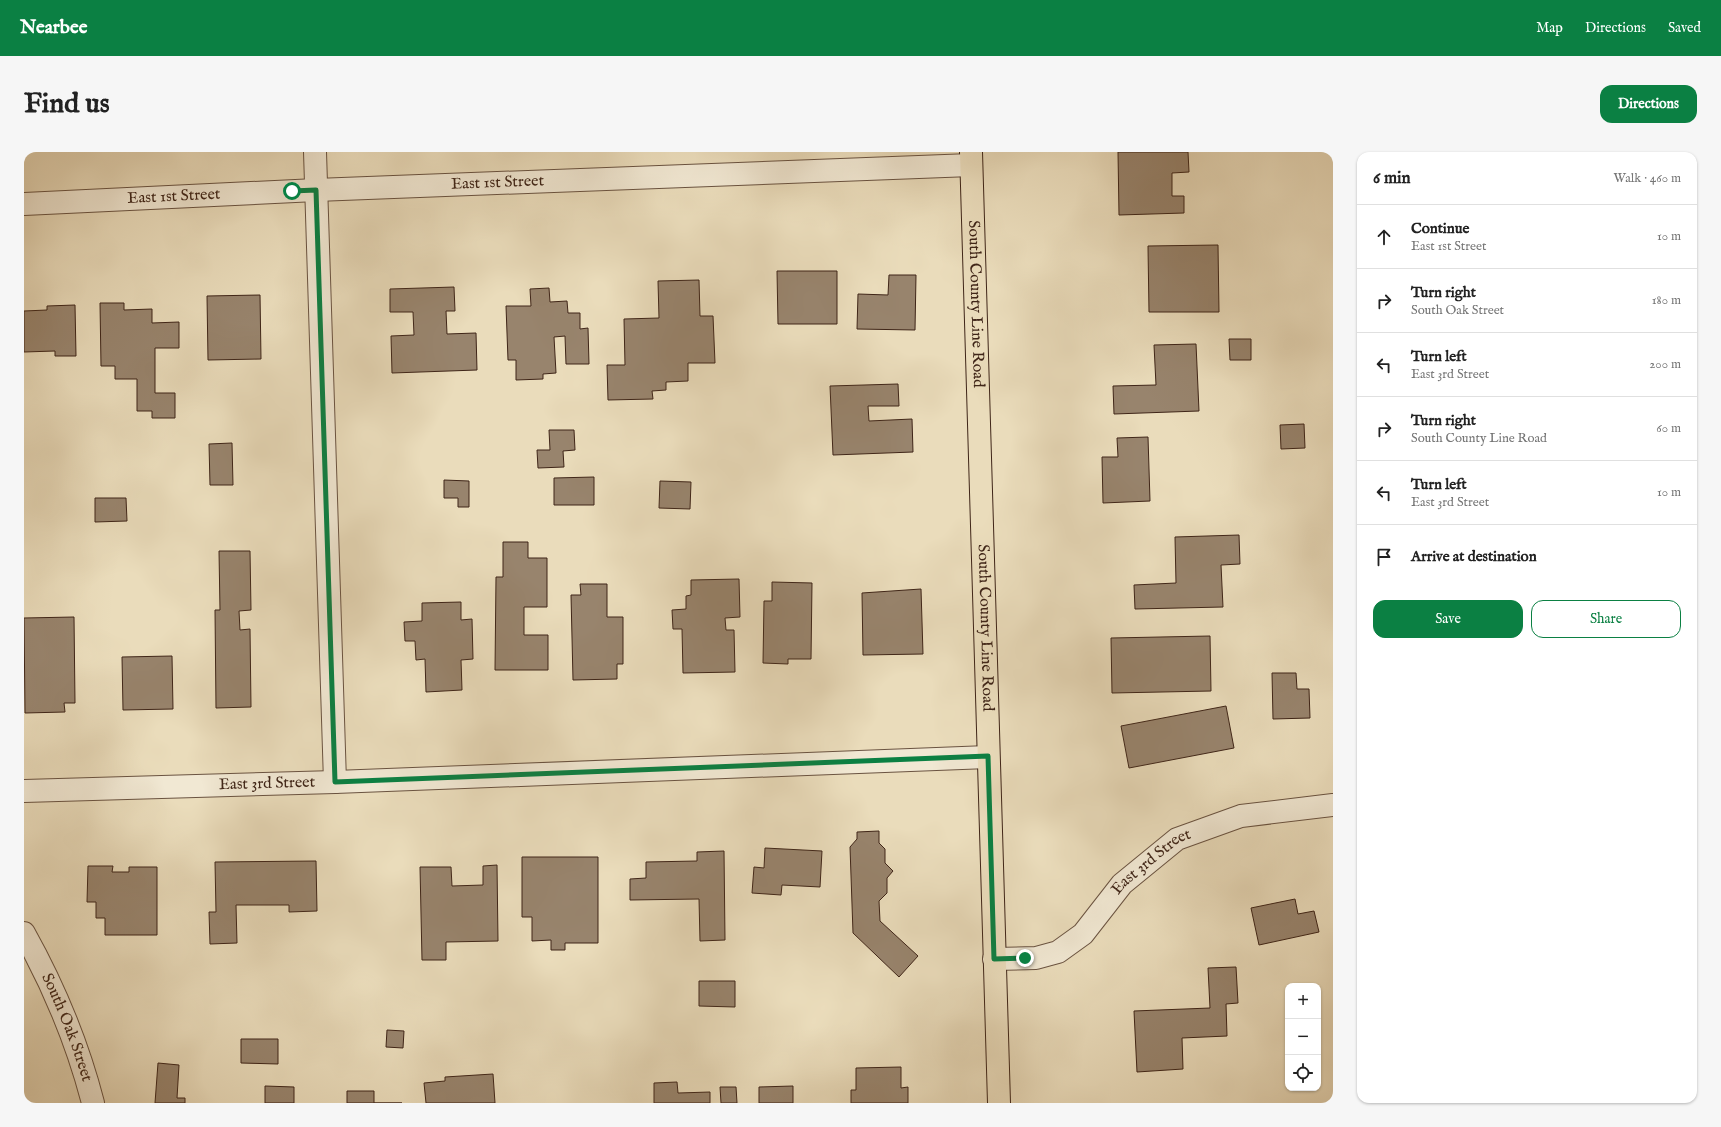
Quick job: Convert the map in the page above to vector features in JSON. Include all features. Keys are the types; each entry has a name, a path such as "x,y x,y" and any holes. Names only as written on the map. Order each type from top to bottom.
{"main road":[{"name":"South County Line Road","path":"971,158 999,1103"}],"street":[{"path":"315,152 335,782"},
{"name":"East 1st Street","path":"24,204 971,158"},
{"name":"East 3rd Street","path":"24,791 335,782 988,756"},
{"name":"East 3rd Street","path":"994,959 1036,958 1058,952 1082,934 1122,884 1177,839 1241,816 1333,805"},
{"name":"South Oak Street","path":"24,933 50,985 74,1044 93,1103"}],"building":[{"path":"1118,152 1188,152 1189,172 1172,173 1172,196 1184,196 1184,213 1119,215"},
{"path":"1218,245 1219,312 1149,312 1148,246"},
{"path":"777,271 837,271 837,324 778,324"},
{"path":"889,275 916,275 915,330 857,329 858,294 888,295"},
{"path":"699,280 700,316 713,316 715,363 688,363 688,381 666,382 666,390 652,391 653,399 608,400 607,365 625,365 624,319 659,318 658,281"},
{"path":"454,287 455,311 446,311 447,334 476,333 477,370 392,373 391,336 414,335 413,312 390,312 390,289"},
{"path":"549,288 550,302 567,301 568,313 580,313 580,329 588,328 589,364 566,364 565,336 554,337 556,373 543,374 543,379 516,380 516,360 508,360 506,306 531,306 530,289"},
{"path":"260,295 261,359 208,360 207,296"},
{"path":"100,303 124,303 124,310 152,309 152,323 179,322 179,348 155,348 155,393 175,393 175,418 152,418 152,411 137,411 137,379 115,379 115,366 101,366"},
{"path":"75,305 76,356 55,356 55,351 24,352 24,311 47,310 47,306"},
{"path":"1229,339 1251,339 1251,360 1230,360"},
{"path":"1196,344 1199,411 1114,414 1113,386 1156,385 1154,345"},
{"path":"898,384 899,406 868,406 869,421 912,419 913,452 833,455 830,386"},
{"path":"1304,424 1305,448 1281,449 1280,425"},
{"path":"549,430 574,430 575,450 563,451 564,467 538,468 537,450 550,450"},
{"path":"1148,437 1150,501 1103,503 1102,457 1118,457 1117,438"},
{"path":"232,443 233,485 210,485 209,444"},
{"path":"594,477 594,505 554,505 554,478"},
{"path":"444,480 469,481 469,507 458,507 458,498 444,498"},
{"path":"660,481 691,482 690,509 659,508"},
{"path":"95,498 126,498 127,521 95,522"},
{"path":"1239,535 1240,564 1221,565 1223,607 1135,609 1134,585 1176,583 1175,537"},
{"path":"503,542 528,542 528,558 547,558 547,607 524,607 524,635 548,635 548,670 495,670 496,577 503,577"},
{"path":"219,551 250,551 251,610 239,611 240,630 250,629 251,707 216,708 215,610 220,610"},
{"path":"739,579 740,617 725,618 726,630 734,630 735,672 683,673 682,629 673,629 672,610 686,609 686,596 691,595 691,580"},
{"path":"772,582 812,583 811,659 788,659 788,664 763,663 764,601 772,601"},
{"path":"580,584 607,584 607,617 623,617 623,664 617,664 617,679 573,680 571,595 581,595"},
{"path":"921,589 923,654 863,655 862,593"},
{"path":"461,602 461,620 472,619 473,659 461,660 462,690 426,692 425,659 416,660 415,641 405,641 404,622 422,621 422,603"},
{"path":"74,617 75,703 64,703 65,712 25,713 24,618"},
{"path":"1210,636 1211,691 1112,693 1111,638"},
{"path":"172,656 173,709 123,710 122,657"},
{"path":"1272,673 1296,673 1297,689 1309,689 1310,718 1273,719"},
{"path":"1226,706 1234,748 1129,768 1121,726"},
{"path":"879,831 879,843 885,849 885,863 893,871 887,878 887,893 879,901 880,921 918,956 899,977 853,933 850,847 857,839 857,832"},
{"path":"765,848 822,851 820,887 782,885 781,895 752,893 754,867 764,868"},
{"path":"724,851 725,940 700,941 699,899 630,900 630,879 646,878 646,862 697,861 697,852"},
{"path":"522,857 598,857 598,943 565,943 565,950 551,950 551,940 532,941 532,917 522,917"},
{"path":"316,861 317,911 289,912 289,905 236,905 237,943 210,944 209,912 216,912 215,862"},
{"path":"497,865 498,941 446,942 446,960 422,960 420,867 451,867 452,886 483,885 483,866"},
{"path":"88,866 113,866 112,872 129,872 129,867 157,867 157,935 105,935 105,918 96,918 96,902 87,902"},
{"path":"1295,899 1298,914 1314,911 1319,932 1259,945 1251,908"},
{"path":"1236,967 1238,1003 1226,1004 1227,1036 1182,1038 1183,1069 1137,1072 1134,1011 1210,1008 1208,968"},
{"path":"699,981 735,981 735,1007 699,1006"},
{"path":"387,1030 404,1031 403,1048 386,1047"},
{"path":"241,1039 278,1039 278,1064 241,1063"},
{"path":"158,1063 179,1065 177,1098 185,1098 185,1103 155,1103"},
{"path":"901,1067 901,1088 908,1087 908,1103 851,1103 851,1090 856,1090 856,1068"},
{"path":"493,1074 495,1103 426,1103 424,1083 445,1081 445,1077"},
{"path":"677,1082 678,1093 710,1092 710,1103 654,1103 654,1083"},
{"path":"265,1086 294,1087 294,1103 265,1103"},
{"path":"793,1086 793,1103 759,1103 759,1087"},
{"path":"720,1087 736,1087 737,1103 721,1103"},
{"path":"347,1091 374,1091 374,1103 347,1103"}],"route":[{"path":"292,191 316,190 335,782 988,756 994,959 1025,958"}]}
